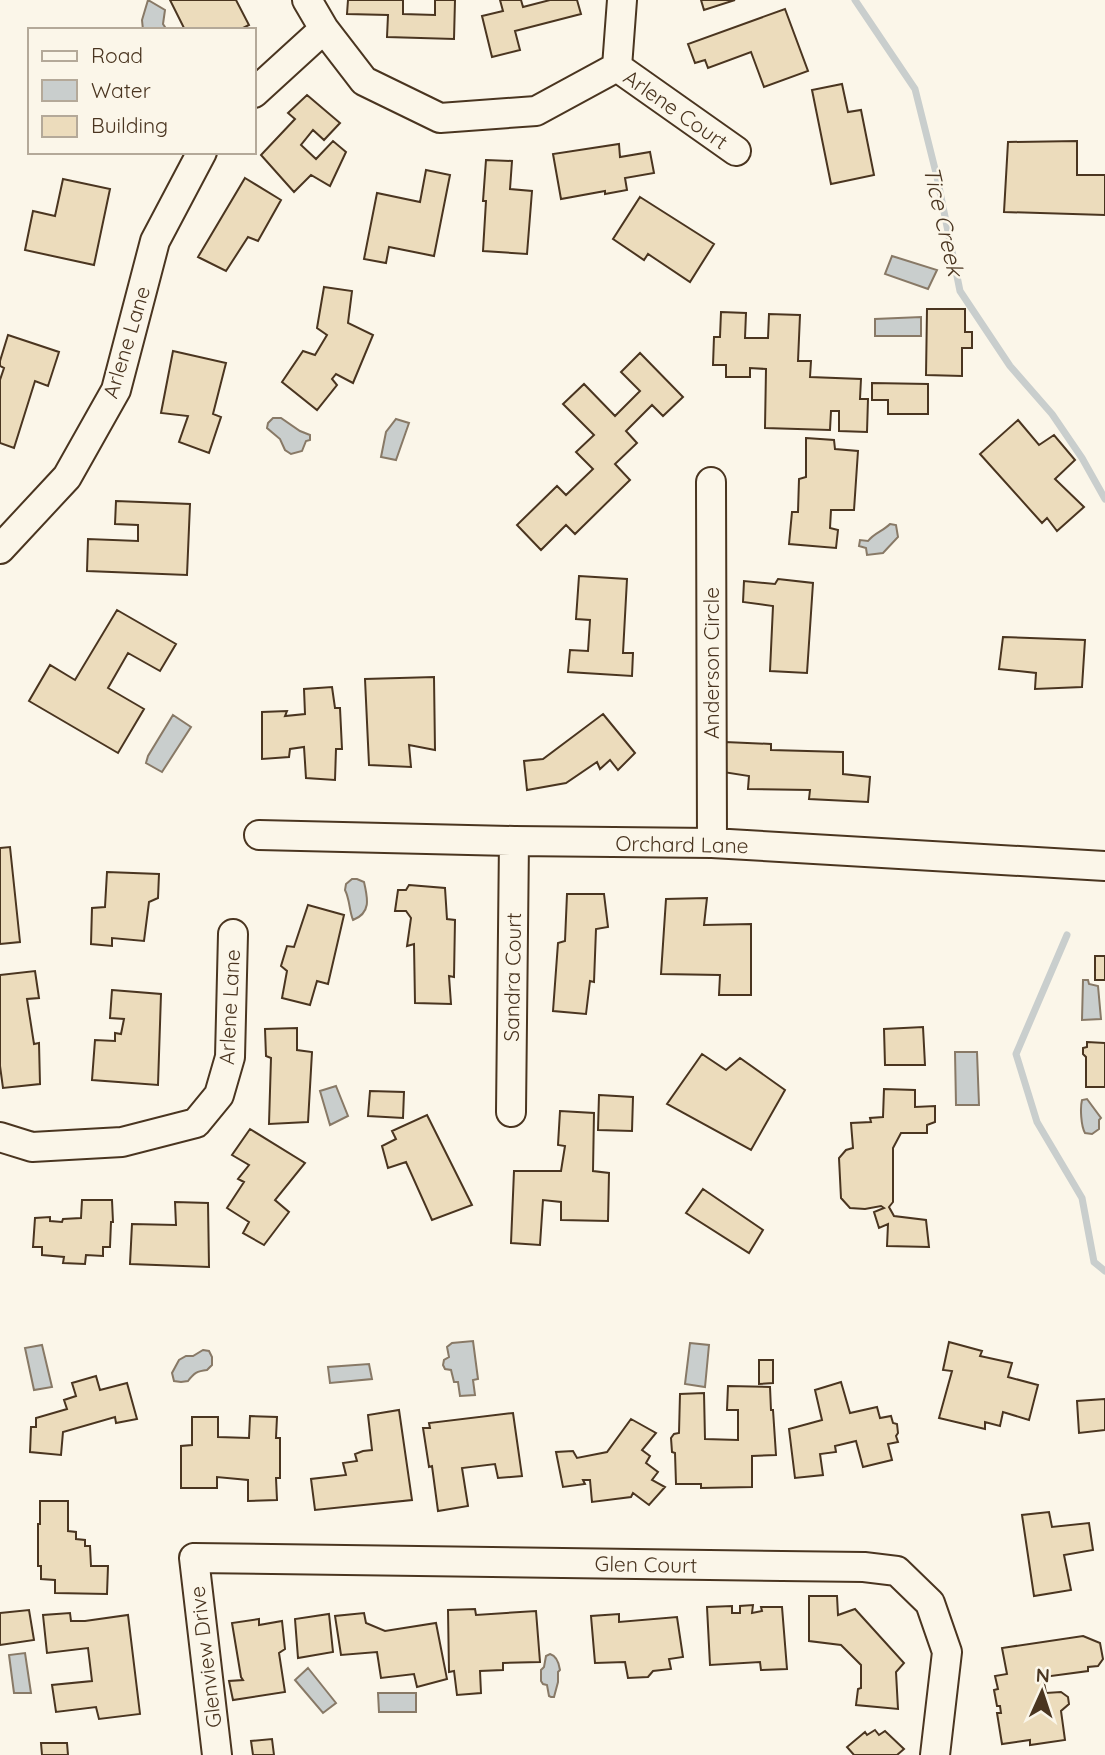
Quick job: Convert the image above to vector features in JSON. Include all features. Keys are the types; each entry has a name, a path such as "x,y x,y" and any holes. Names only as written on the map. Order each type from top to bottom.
{"street":[{"path":"307,0 324,29 364,81 440,118 536,111 617,67 622,0"},
{"path":"256,91 324,29"},
{"name":"Arlene Court","path":"617,67 736,151"},
{"name":"Arlene Lane","path":"1,545 67,477 116,390 155,241 201,154"},
{"name":"Anderson Circle","path":"711,482 712,843"},
{"name":"Orchard Lane","path":"259,835 712,843 1105,866"},
{"name":"Sandra Court","path":"510,1112 514,841"},
{"name":"Arlene Lane","path":"0,1137 32,1147 122,1142 196,1123 219,1095 230,1058 233,934"},
{"name":"Glenview Drive","path":"194,1558 217,1755"},
{"name":"Glen Court","path":"194,1558 864,1567 897,1571 930,1603 947,1652 935,1755"}],"water":[{"path":"148,0 165,10 163,24 166,28 143,28 142,20"},
{"path":"892,256 937,270 928,289 885,274"},
{"path":"921,317 921,336 875,336 875,319"},
{"path":"273,418 281,418 310,435 310,440 306,441 302,451 291,454 285,450 280,439 267,428"},
{"path":"396,419 409,423 396,460 381,457 386,432"},
{"path":"890,524 896,525 898,537 883,553 867,555 866,548 859,546 860,540 868,541"},
{"path":"173,715 191,727 162,772 146,763"},
{"path":"352,879 364,882 367,900 363,914 353,920 345,890 346,884"},
{"path":"1083,980 1098,986 1101,1019 1082,1020"},
{"path":"955,1052 977,1052 979,1105 956,1105"},
{"path":"336,1086 348,1116 330,1125 320,1091"},
{"path":"1087,1099 1101,1118 1099,1129 1092,1134 1085,1133 1082,1122 1082,1100"},
{"path":"473,1341 478,1379 473,1380 475,1395 460,1396 458,1382 454,1382 451,1370 445,1369 443,1365 444,1360 449,1357 447,1347 452,1343"},
{"path":"690,1343 709,1345 705,1387 685,1384"},
{"path":"42,1345 52,1387 34,1390 25,1348"},
{"path":"203,1350 209,1351 212,1365 207,1370 196,1373 188,1381 174,1381 172,1373 179,1360"},
{"path":"369,1364 372,1379 330,1383 328,1367"},
{"path":"25,1653 31,1693 14,1693 9,1655"},
{"path":"550,1654 557,1660 560,1670 554,1697 549,1696 547,1685 541,1681 541,1670 546,1656"},
{"path":"308,1668 336,1703 323,1713 295,1680"},
{"path":"378,1693 416,1693 416,1712 379,1712"}],"building":[{"path":"170,0 236,0 249,25 243,28 184,28"},
{"path":"348,0 403,0 403,14 435,15 435,0 455,0 454,39 387,37 388,15 347,14"},
{"path":"500,0 521,0 523,7 550,0 577,0 581,14 515,31 520,50 492,57 482,16 503,11"},
{"path":"701,0 735,0 704,10"},
{"path":"785,9 808,71 764,87 751,52 708,68 705,60 695,63 688,44"},
{"path":"842,84 848,112 861,110 874,175 831,184 812,90"},
{"path":"307,95 340,123 324,140 313,130 301,145 316,159 333,141 346,152 330,186 311,175 294,192 261,155 295,119 288,113"},
{"path":"1077,141 1077,175 1105,175 1105,215 1004,212 1008,142"},
{"path":"619,144 620,157 650,152 654,173 625,178 627,190 561,199 553,154"},
{"path":"486,160 512,161 510,189 532,191 527,254 483,251"},
{"path":"426,170 450,175 434,256 389,247 386,263 364,259 377,193 420,202"},
{"path":"245,178 281,200 258,241 248,237 226,271 198,257"},
{"path":"63,179 110,189 94,265 25,250 33,211 55,216"},
{"path":"640,197 714,244 690,282 648,254 644,260 613,239"},
{"path":"324,287 352,291 348,323 373,335 353,383 336,374 332,379 337,385 317,410 282,382 303,351 315,355 327,335 317,328"},
{"path":"927,309 965,309 965,332 972,332 972,348 962,348 962,376 926,375"},
{"path":"721,312 746,313 745,338 768,338 769,314 800,315 798,361 811,361 810,377 861,379 860,399 868,399 867,432 839,431 839,411 831,411 830,430 765,428 766,369 750,368 750,377 726,377 726,365 713,365 714,337 720,337"},
{"path":"8,335 59,352 48,386 35,381 14,448 0,443 0,380 4,368 0,366 0,361"},
{"path":"173,351 226,363 213,414 221,417 209,453 179,442 188,416 161,413"},
{"path":"640,353 683,397 663,416 652,405 626,431 637,443 615,464 630,480 575,534 566,525 541,550 517,525 557,486 566,495 593,469 576,452 594,435 563,404 584,384 615,416 640,391 621,372"},
{"path":"872,383 928,384 928,414 888,414 888,400 872,400"},
{"path":"1018,420 1039,445 1054,435 1075,460 1055,479 1084,507 1057,531 1047,518 1042,523 980,454"},
{"path":"806,438 834,440 835,449 858,451 854,510 831,510 830,528 838,530 836,548 789,544 792,512 798,512 799,479 806,477"},
{"path":"116,501 190,504 187,575 87,571 88,539 138,541 138,525 115,524"},
{"path":"579,576 627,579 623,653 633,653 632,676 568,672 570,650 588,651 590,620 576,619"},
{"path":"778,579 813,583 807,673 770,671 773,606 743,602 744,581 775,584"},
{"path":"117,610 176,644 160,671 128,653 108,688 144,709 118,753 29,701 50,665 75,680"},
{"path":"1003,637 1085,640 1082,687 1035,689 1036,673 999,669"},
{"path":"434,677 435,750 409,745 411,767 369,765 365,679"},
{"path":"332,687 335,708 340,708 342,749 336,749 335,780 306,778 304,747 290,749 289,757 262,759 262,712 287,711 285,716 305,714 304,689"},
{"path":"603,714 635,753 618,770 610,760 600,769 597,762 566,783 527,790 524,761 543,759"},
{"path":"725,742 771,744 771,750 843,752 843,774 870,777 868,802 809,799 810,790 748,789 749,776 723,772"},
{"path":"10,847 20,942 0,944 0,848"},
{"path":"107,872 159,874 158,898 149,902 144,941 112,938 112,946 91,944 92,908 105,907"},
{"path":"409,885 445,888 447,919 455,920 454,977 449,976 451,1004 415,1003 414,944 407,946 411,918 406,911 395,911 398,890 406,890"},
{"path":"567,894 604,894 608,927 596,929 594,982 590,981 586,1014 553,1011 558,943 565,941"},
{"path":"707,898 704,925 751,924 751,995 719,995 720,975 661,974 666,899"},
{"path":"308,905 344,915 328,984 317,981 310,1005 282,998 287,971 281,966 287,946 294,947"},
{"path":"1095,956 1105,956 1105,980 1095,980"},
{"path":"35,971 39,998 27,999 34,1044 39,1043 40,1084 3,1088 0,1066 0,975"},
{"path":"112,990 161,994 158,1085 92,1080 95,1040 115,1041 115,1033 121,1034 124,1019 110,1018"},
{"path":"923,1027 925,1065 885,1065 884,1029"},
{"path":"297,1028 297,1050 312,1052 308,1122 269,1124 271,1058 266,1056 265,1029"},
{"path":"1087,1042 1105,1043 1105,1087 1086,1087 1086,1057 1083,1048 1087,1047"},
{"path":"702,1054 726,1070 740,1058 785,1090 751,1150 667,1104"},
{"path":"884,1089 915,1090 915,1107 935,1106 935,1122 927,1125 927,1133 901,1133 893,1148 893,1202 889,1207 894,1216 926,1220 929,1247 887,1246 888,1224 879,1228 874,1212 884,1208 850,1208 841,1198 839,1158 846,1150 853,1148 851,1123 871,1122 870,1118 883,1117"},
{"path":"370,1091 404,1092 403,1118 368,1116"},
{"path":"599,1095 633,1097 632,1131 598,1130"},
{"path":"560,1111 594,1113 593,1171 609,1173 608,1221 561,1220 561,1202 543,1200 540,1245 511,1243 514,1171 561,1171 565,1146 558,1145"},
{"path":"427,1115 472,1205 432,1220 406,1162 388,1168 382,1146 396,1139 392,1131"},
{"path":"250,1129 305,1163 275,1200 289,1212 264,1245 243,1233 249,1222 227,1208 244,1182 238,1179 249,1165 232,1155"},
{"path":"703,1189 763,1230 749,1253 686,1213"},
{"path":"82,1200 112,1200 110,1247 103,1247 103,1256 86,1255 85,1264 63,1263 64,1257 42,1255 42,1247 33,1247 35,1218 50,1217 50,1221 62,1222 63,1219 81,1218"},
{"path":"175,1202 208,1203 209,1267 130,1264 132,1224 176,1225"},
{"path":"949,1342 982,1351 980,1356 1012,1363 1008,1377 1038,1385 1029,1420 1003,1412 1000,1426 985,1422 985,1429 939,1418 952,1371 943,1370"},
{"path":"759,1360 773,1360 773,1383 759,1384"},
{"path":"96,1376 100,1390 127,1383 137,1419 116,1423 115,1417 63,1432 61,1455 30,1452 31,1427 36,1427 36,1418 67,1409 64,1400 76,1396 72,1383"},
{"path":"841,1382 850,1413 877,1407 880,1418 891,1416 893,1423 897,1424 898,1442 888,1444 892,1460 863,1467 856,1441 835,1446 836,1452 820,1454 823,1475 795,1478 789,1429 822,1420 815,1390"},
{"path":"728,1386 770,1387 776,1455 752,1456 752,1487 701,1488 701,1484 676,1484 675,1453 672,1452 671,1438 679,1433 680,1394 704,1393 705,1439 738,1440 738,1410 727,1410"},
{"path":"1105,1399 1105,1430 1079,1433 1077,1401"},
{"path":"399,1410 412,1500 315,1510 311,1479 346,1475 343,1463 357,1461 355,1454 372,1450 368,1415"},
{"path":"513,1413 522,1476 498,1478 495,1464 462,1468 468,1506 438,1511 423,1428 430,1428 429,1423"},
{"path":"250,1416 277,1417 280,1478 276,1478 277,1500 248,1501 248,1480 217,1477 217,1488 181,1488 181,1446 192,1445 192,1417 218,1417 218,1437 249,1438"},
{"path":"631,1419 656,1433 642,1450 650,1456 646,1463 658,1472 652,1480 665,1487 649,1505 633,1493 631,1497 592,1502 590,1480 583,1480 585,1484 563,1487 556,1452 573,1451 577,1458 607,1452"},
{"path":"40,1501 68,1501 68,1531 76,1532 76,1539 85,1540 85,1546 90,1546 91,1566 108,1566 107,1594 55,1593 55,1580 41,1579 41,1566 38,1566"},
{"path":"1049,1512 1052,1527 1089,1523 1093,1550 1064,1555 1071,1590 1034,1596 1022,1515"},
{"path":"809,1596 837,1596 838,1615 855,1609 904,1663 896,1672 898,1709 856,1705 858,1689 861,1688 861,1665 841,1645 809,1641"},
{"path":"753,1605 752,1613 762,1611 761,1607 782,1607 787,1669 761,1670 760,1662 710,1665 707,1607 732,1606 732,1613 740,1613 740,1606"},
{"path":"475,1609 476,1615 536,1611 540,1662 503,1663 503,1670 480,1671 481,1693 457,1695 454,1671 449,1672 448,1610"},
{"path":"29,1610 34,1640 0,1645 0,1613"},
{"path":"70,1613 71,1621 128,1615 140,1714 99,1719 96,1707 56,1712 52,1685 92,1681 88,1648 47,1653 43,1615"},
{"path":"364,1613 366,1623 385,1631 436,1623 447,1679 417,1687 414,1674 381,1678 377,1652 341,1655 335,1616"},
{"path":"329,1614 333,1652 298,1658 295,1619"},
{"path":"619,1614 619,1622 677,1617 683,1657 669,1659 671,1669 653,1671 648,1677 628,1678 625,1662 595,1663 591,1616"},
{"path":"259,1619 259,1625 282,1621 285,1649 279,1653 285,1692 233,1700 229,1681 243,1680 232,1623"},
{"path":"1083,1636 1100,1643 1103,1659 1098,1666 1088,1667 1088,1671 1043,1677 1046,1693 1061,1692 1068,1697 1069,1704 1061,1711 1065,1740 1030,1745 1030,1740 1002,1744 997,1713 1001,1713 1000,1706 997,1706 994,1690 998,1689 995,1676 1007,1674 1002,1648"},
{"path":"875,1730 879,1735 885,1731 904,1749 897,1755 854,1755 847,1747 865,1732 867,1735"},
{"path":"272,1739 274,1755 253,1755 251,1741"},
{"path":"41,1743 67,1743 68,1755 42,1755"}],"waterway":[{"name":"Tice Creek","path":"855,0 915,89 937,177 960,291 1010,366 1052,414 1082,458 1105,499"},
{"name":"Tice Creek","path":"1067,935 1016,1054 1037,1122 1082,1198 1094,1262 1105,1271"}]}
